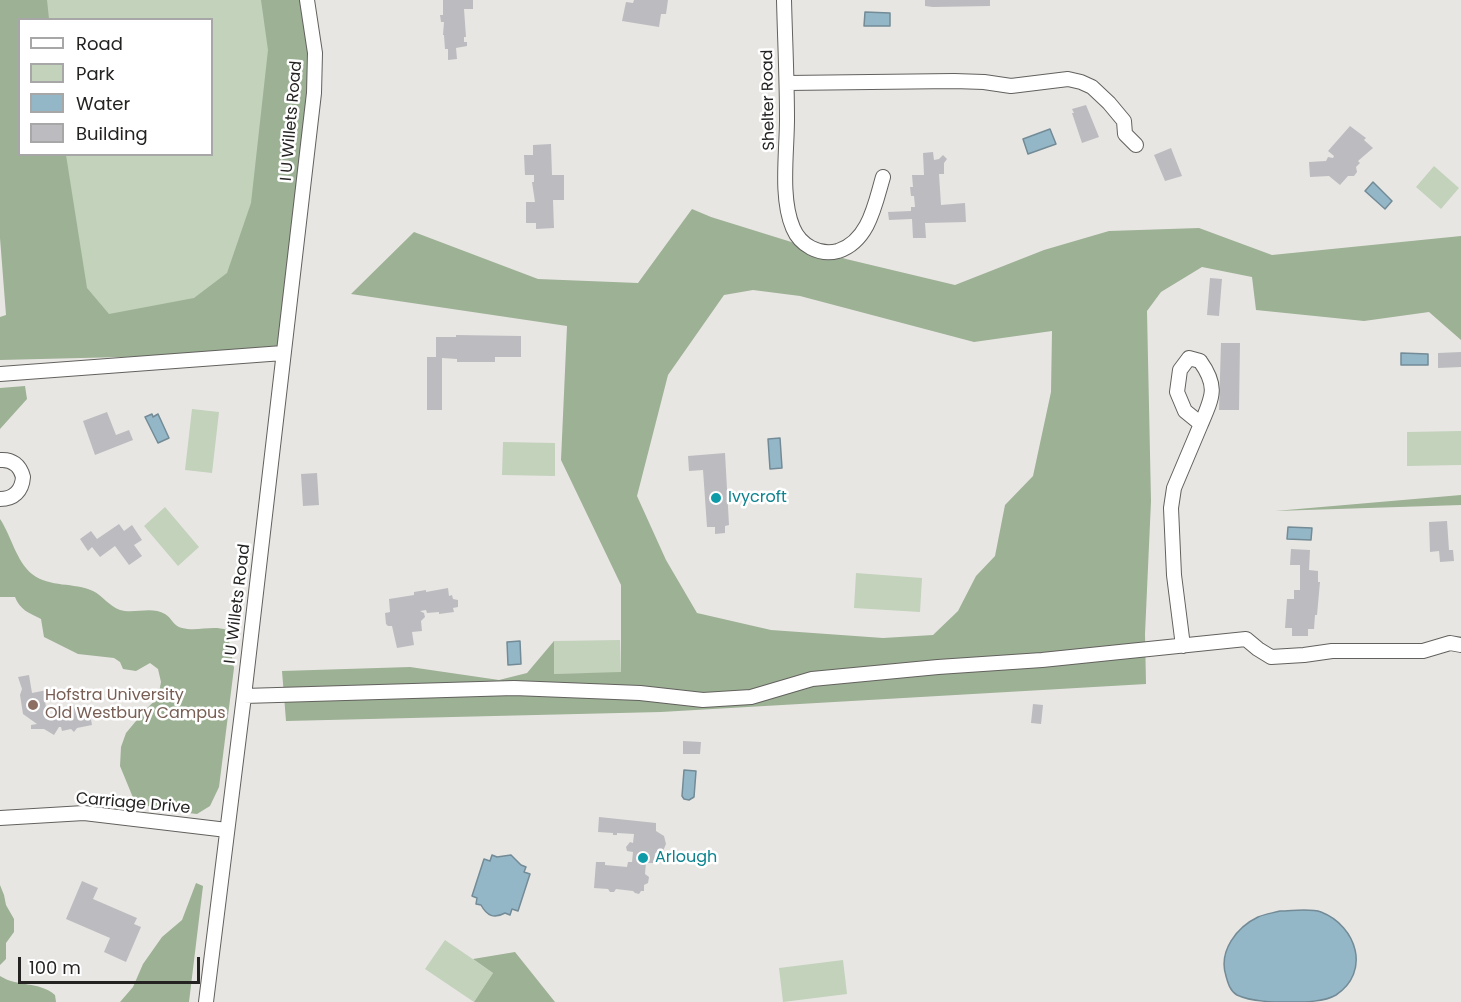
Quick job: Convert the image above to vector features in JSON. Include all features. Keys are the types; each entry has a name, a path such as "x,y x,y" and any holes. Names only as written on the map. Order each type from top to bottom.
{"street":[{"name":"I U Willets Road","path":"206,1002 244,696 315,79 314,41 307,0"},
{"name":"Shelter Road","path":"784,0 787,83 786,200 791,222 800,239 816,251 836,252 847,247 859,238 864,230 883,177"},
{"path":"787,83 954,81 1011,86 1068,79 1092,87 1109,103 1124,121 1125,134 1136,145"},
{"path":"0,374 283,353"},
{"path":"1183,646 1174,575 1171,508 1174,488 1201,423"},
{"path":"0,460 7,459 16,464 23,477 21,488 15,495 0,499"},
{"path":"244,696 514,688 640,693 703,700 751,697 812,680 1246,639 1258,650 1271,657 1332,651 1423,651 1450,643 1461,645"},
{"name":"Carriage Drive","path":"0,818 84,813 227,830"}],"green space":[{"path":"0,0 47,0 49,18 18,18 18,156 66,156 87,288 109,314 194,298 227,273 251,203 268,50 261,0 307,0 314,41 283,353 0,360 0,317 6,315 0,238"},
{"path":"39,0 278,0 245,308 78,320 58,156 213,156 213,18 42,18"},
{"path":"1434,166 1459,188 1441,209 1416,187"},
{"path":"692,209 846,259 955,285 1044,250 1109,231 1199,228 1272,255 1461,236 1461,340 1429,312 1364,321 1256,310 1252,277 1202,267 1161,292 1147,311 1151,501 1145,634 1146,684 661,712 286,721 282,671 410,667 499,680 527,673 554,641 554,674 621,672 621,585 561,460 567,326 351,294 414,232 538,279 638,283","holes":["753,290 800,296 974,342 1052,331 1051,392 1033,476 1005,505 995,556 976,576 958,611 933,635 883,638 771,630 697,613 666,560 637,496 668,375 724,295"]},
{"path":"25,386 27,399 0,429 0,388"},
{"path":"192,409 219,412 212,473 185,470"},
{"path":"1461,431 1461,465 1407,466 1407,432"},
{"path":"503,442 555,443 555,476 502,475"},
{"path":"1461,495 1461,505 1275,511"},
{"path":"165,507 199,547 178,566 144,526"},
{"path":"0,519 26,569 39,578 86,588 120,610 160,612 182,628 227,630 234,668 219,787 210,806 197,814 143,805 134,800 120,766 121,747 126,733 158,698 161,682 158,669 150,663 136,671 123,669 120,662 114,658 78,654 44,637 41,619 22,608 15,597 0,597"},
{"path":"856,573 922,578 920,612 854,608"},
{"path":"620,640 621,673 554,674 554,641"},
{"path":"196,883 203,886 189,1002 120,1002 133,987 143,964 162,937 182,920"},
{"path":"0,885 6,905 14,919 14,932 6,943 6,959 0,965"},
{"path":"445,940 493,973 474,1002 425,969"},
{"path":"515,952 555,1002 474,1002 493,973 473,959"},
{"path":"843,960 847,994 783,1002 779,968"},
{"path":"0,976 49,991 55,995 56,1002 0,1002"}],"water":[{"path":"865,12 890,13 890,26 864,26"},
{"path":"1050,129 1056,144 1028,154 1023,139"},
{"path":"1373,182 1392,201 1385,209 1365,191"},
{"path":"1401,353 1428,354 1428,365 1401,365"},
{"path":"152,414 153,417 158,414 169,438 158,443 145,417"},
{"path":"780,438 782,468 770,469 768,439"},
{"path":"1288,527 1312,528 1311,540 1287,539"},
{"path":"520,641 521,664 508,665 507,642"},
{"path":"684,770 696,771 694,797 689,800 682,796"},
{"path":"492,855 497,857 511,855 526,867 524,872 530,874 518,911 512,909 510,915 505,913 497,916 491,915 481,905 476,904 477,898 472,896 484,859 490,861"},
{"path":"1280,911 1321,912 1333,919 1351,938 1356,962 1353,974 1347,985 1336,995 1314,1001 1270,1002 1237,995 1231,989 1224,967 1231,941 1250,921"}],"building":[{"path":"443,0 473,0 473,9 464,9 466,37 464,37 464,42 467,42 467,46 456,48 457,59 448,60 448,49 445,49 444,22 441,22 440,15 443,15"},
{"path":"634,0 668,0 666,14 661,14 659,27 622,21 626,2 633,3"},
{"path":"925,0 990,0 990,6 933,7 925,6"},
{"path":"1086,105 1099,137 1082,143 1072,109"},
{"path":"1350,126 1366,138 1364,140 1373,148 1358,161 1360,163 1356,167 1357,172 1354,176 1348,176 1340,185 1329,176 1310,177 1309,162 1326,161 1328,157 1333,158 1334,156 1328,151"},
{"path":"551,144 552,175 564,175 564,200 553,200 554,228 536,229 536,223 526,223 526,202 535,202 532,182 534,182 534,175 525,175 524,155 533,155 533,145"},
{"path":"1171,148 1182,176 1165,181 1154,155"},
{"path":"933,152 934,160 943,155 947,159 944,163 944,174 939,174 941,205 965,203 966,222 925,223 926,238 913,238 912,219 889,220 888,212 911,211 911,207 915,207 910,187 913,187 912,175 924,175 923,153"},
{"path":"1210,278 1222,279 1219,316 1207,315"},
{"path":"456,335 521,336 521,357 495,357 495,362 457,362 457,359 442,358 442,410 427,410 427,357 436,357 436,337 456,337"},
{"path":"1221,343 1240,343 1239,410 1219,410"},
{"path":"1461,352 1461,367 1438,368 1438,353"},
{"path":"107,412 116,435 129,430 133,440 95,455 83,421"},
{"name":"Ivycroft","path":"725,453 729,525 725,526 725,533 715,534 715,527 707,527 703,470 689,471 688,456"},
{"path":"317,473 319,505 303,506 301,474"},
{"path":"1447,521 1449,550 1453,550 1454,561 1440,562 1439,551 1430,552 1429,522"},
{"path":"119,524 124,531 132,525 142,540 134,545 142,556 129,565 115,546 100,557 92,547 88,551 80,539 91,531 97,539"},
{"path":"1291,549 1310,550 1309,570 1318,571 1318,582 1320,582 1317,615 1315,615 1314,629 1308,629 1308,636 1292,636 1292,628 1285,628 1287,599 1294,599 1294,590 1300,590 1300,565 1290,565"},
{"path":"448,588 449,596 452,595 453,599 458,600 458,607 453,608 454,612 439,614 439,612 420,611 425,617 421,621 422,631 412,632 414,645 397,648 392,626 386,624 385,613 390,612 389,599 414,595 414,592"},
{"name":"Hofstra University Old Westbury Campus","path":"29,675 32,693 47,690 48,697 45,701 47,713 51,715 69,712 69,707 73,705 78,711 89,709 92,725 77,728 74,732 71,729 62,731 59,727 54,735 44,729 31,729 31,725 37,724 23,714 20,695 22,689 18,677"},
{"path":"1033,704 1043,705 1041,724 1031,723"},
{"path":"683,741 701,742 700,754 683,754"},
{"name":"Arlough","path":"599,817 656,823 656,831 664,836 666,844 663,851 655,853 654,863 646,863 645,874 649,877 648,883 644,885 644,891 639,894 633,891 616,889 610,892 608,889 594,888 596,862 627,867 628,862 632,862 633,852 627,851 626,847 630,842 633,843 634,834 617,833 613,835 613,833 598,832"},
{"path":"82,881 98,888 93,899 137,918 134,924 141,927 126,962 104,952 110,938 66,919"}],"place":[{"name":"Ivycroft","path":"716,498"},
{"name":"Hofstra University Old Westbury Campus","path":"33,705"},
{"name":"Arlough","path":"643,858"}]}
